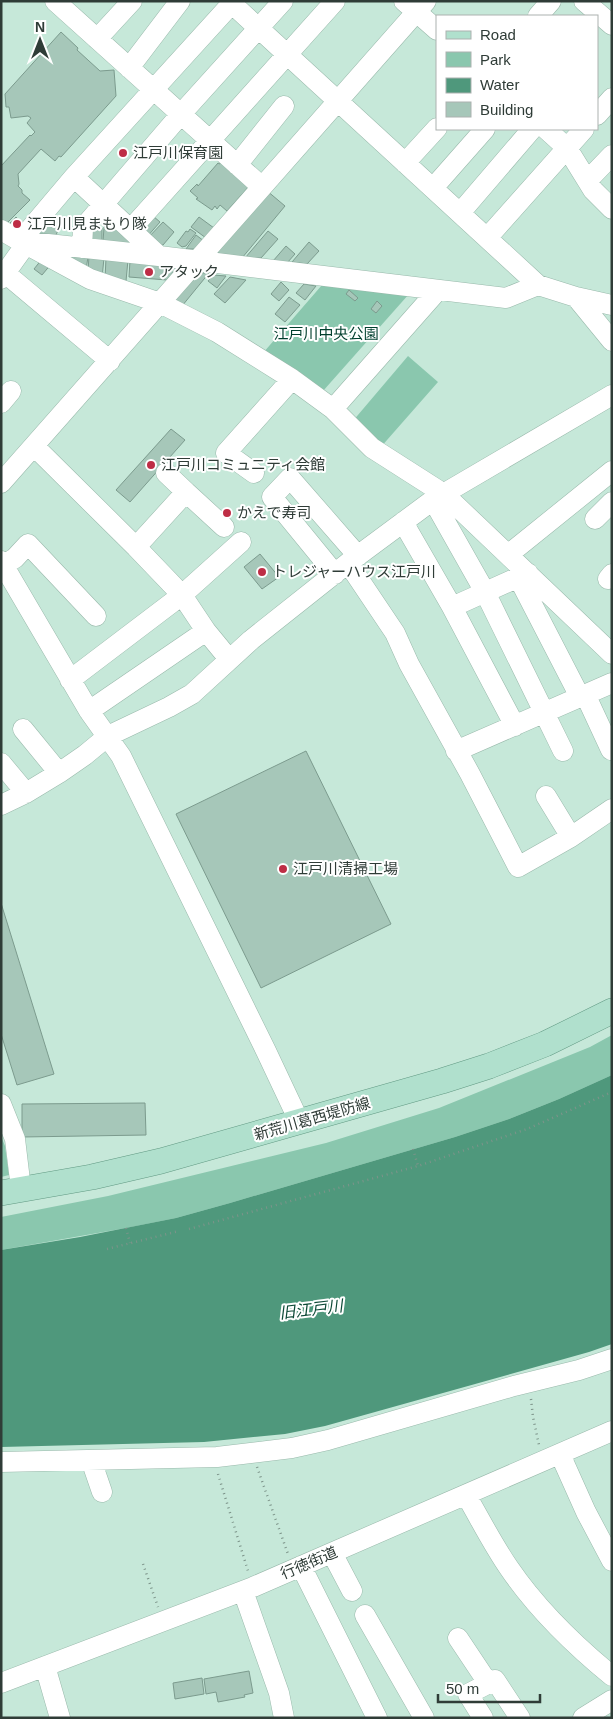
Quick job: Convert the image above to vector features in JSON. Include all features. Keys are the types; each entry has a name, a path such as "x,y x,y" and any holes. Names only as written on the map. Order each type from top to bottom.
{"main road":[{"name":"新荒川葛西堤防線","path":"11,1191 92,1177 161,1161 442,1081 489,1066 545,1044 612,1011"}],"street":[{"path":"55,1 262,187"},
{"path":"97,39 132,1"},
{"path":"129,68 180,1"},
{"path":"82,248 83,228 181,114 283,1"},
{"path":"130,229 335,1"},
{"path":"539,15 551,1"},
{"path":"110,361 3,276 23,243 74,177 232,2 538,285 576,297 612,305"},
{"path":"1,483 338,101 415,5 436,29"},
{"path":"598,16 612,26"},
{"path":"598,114 612,98"},
{"path":"237,165 284,106"},
{"path":"405,163 436,129"},
{"path":"433,188 484,130"},
{"path":"460,213 531,130"},
{"path":"547,130 567,148 593,190 612,209"},
{"path":"487,238 583,130"},
{"path":"588,180 612,155"},
{"path":"74,177 159,256"},
{"path":"1,230 90,279 160,303 217,332 292,379 333,409 372,448 439,497 509,554 523,575 582,696 611,750"},
{"path":"23,243 159,256 506,298 538,285"},
{"path":"333,409 438,290"},
{"path":"576,297 612,342"},
{"path":"254,473 226,453 292,379"},
{"path":"1,805 26,793 59,773 108,736 192,694 229,659 347,564 403,522 439,497 612,395"},
{"path":"34,446 182,595 206,631 229,659"},
{"path":"509,554 612,471"},
{"path":"166,473 224,527"},
{"path":"136,547 186,492"},
{"path":"439,497 563,751"},
{"path":"595,519 612,502"},
{"path":"403,522 452,607 514,726"},
{"path":"70,680 182,595 241,542"},
{"path":"96,616 28,544 15,558 2,563 88,711 121,756 299,1122"},
{"path":"347,564 395,633 409,664 518,867 570,837 612,809"},
{"path":"452,607 523,575"},
{"path":"523,575 612,654"},
{"path":"88,711 206,631"},
{"path":"456,751 612,683"},
{"path":"24,729 59,773"},
{"path":"1,763 26,793"},
{"path":"546,796 570,837"},
{"path":"1,1104 15,1139 11,1191"},
{"path":"1,1462 217,1457 292,1448 337,1438 612,1359"},
{"name":"行徳街道","path":"1,1683 248,1589 612,1431"},
{"path":"552,1457 586,1512 612,1561"},
{"path":"91,1460 102,1492"},
{"path":"466,1495 508,1567 527,1592 568,1638 612,1676"},
{"path":"332,1553 352,1590"},
{"path":"297,1568 377,1718"},
{"path":"248,1589 279,1693 284,1718"},
{"path":"366,1615 424,1718"},
{"path":"458,1638 488,1683"},
{"path":"45,1666 60,1718"},
{"path":"483,1718 468,1694 495,1680 520,1718"},
{"path":"583,1718 612,1700"}],"path":[{"path":"189,1228 418,1166 527,1129 612,1092"},
{"path":"413,1148 418,1166"},
{"path":"126,1228 130,1243"},
{"path":"107,1249 179,1231"},
{"path":"530,1382 533,1417 552,1457"},
{"path":"257,1467 297,1568"},
{"path":"218,1476 248,1589"},
{"path":"143,1564 163,1622"}],"green space":[{"name":"江戸川中央公園","path":"322,285 409,294 323,391 263,353"},
{"path":"408,356 438,382 380,448 352,422"},
{"path":"612,1035 612,1075 509,1119 455,1137 176,1218 1,1250 1,1217 108,1196 326,1143 439,1108 590,1047"},
{"path":"1,1136 5,1146 9,1175 1,1177"}],"water":[{"name":"旧江戸川","path":"612,1075 612,1344 325,1426 285,1434 204,1442 1,1447 1,1250 176,1218 230,1203 455,1137 509,1119"}],"building":[{"path":"61,32 100,71 114,70 116,96 61,157 59,156 55,161 41,149 18,174 18,186 22,193 30,200 6,224 1,219 1,166 35,132 27,123 31,118 28,116 11,118 9,107 6,107 5,94"},
{"path":"223,160 252,183 227,211 220,205 217,209 215,206 212,210 196,199 198,198 190,191 197,184 198,186 218,163 220,164"},
{"path":"266,190 285,206 242,258 213,252"},
{"path":"153,216 160,222 146,238 136,229"},
{"path":"16,217 25,226 21,230 8,225"},
{"path":"199,217 214,228 206,238 191,227"},
{"path":"47,218 57,226 61,224 55,237 31,236"},
{"path":"115,221 131,243 103,242 104,227"},
{"path":"94,222 102,228 102,241 88,241"},
{"path":"163,222 174,232 163,245 155,246 147,239"},
{"path":"190,229 196,233 186,246 182,247 177,243 186,231 188,232"},
{"path":"268,231 278,239 261,258 245,258"},
{"path":"196,235 204,241 198,249 186,249"},
{"path":"309,242 319,251 307,264 292,262"},
{"path":"286,246 295,254 287,263 273,261"},
{"path":"47,252 88,257 86,270"},
{"path":"89,256 104,258 102,278 88,271"},
{"path":"106,258 128,260 126,281 105,279"},
{"path":"42,259 52,263 42,275 34,269"},
{"path":"130,260 179,265 167,280 129,277"},
{"path":"195,273 209,273 182,306 171,301"},
{"path":"213,275 226,276 217,288 208,281"},
{"path":"230,277 246,280 225,303 214,294"},
{"path":"281,282 289,290 279,301 271,294"},
{"path":"304,284 316,286 305,300 296,293"},
{"path":"349,290 358,298 355,301 346,294"},
{"path":"289,297 300,305 285,322 275,314"},
{"path":"377,301 382,306 376,313 371,309"},
{"name":"江戸川コミュニティ会館","path":"171,429 185,440 130,502 116,490"},
{"name":"トレジャーハウス江戸川","path":"260,554 279,577 262,589 244,567"},
{"name":"江戸川清掃工場","path":"306,751 391,924 261,988 176,814"},
{"path":"1,903 54,1074 17,1085 1,1034"},
{"path":"145,1103 146,1135 22,1137 22,1104"},
{"path":"249,1671 253,1693 244,1695 245,1697 218,1702 216,1692 206,1694 204,1679"},
{"path":"202,1678 204,1694 175,1699 173,1683"}],"place":[{"name":"江戸川保育園","path":"123,153"},
{"name":"江戸川見まもり隊","path":"17,224"},
{"name":"アタック","path":"149,272"},
{"name":"江戸川コミュニティ会館","path":"151,465"},
{"name":"かえで寿司","path":"227,513"},
{"name":"トレジャーハウス江戸川","path":"262,572"},
{"name":"江戸川清掃工場","path":"283,869"}]}
